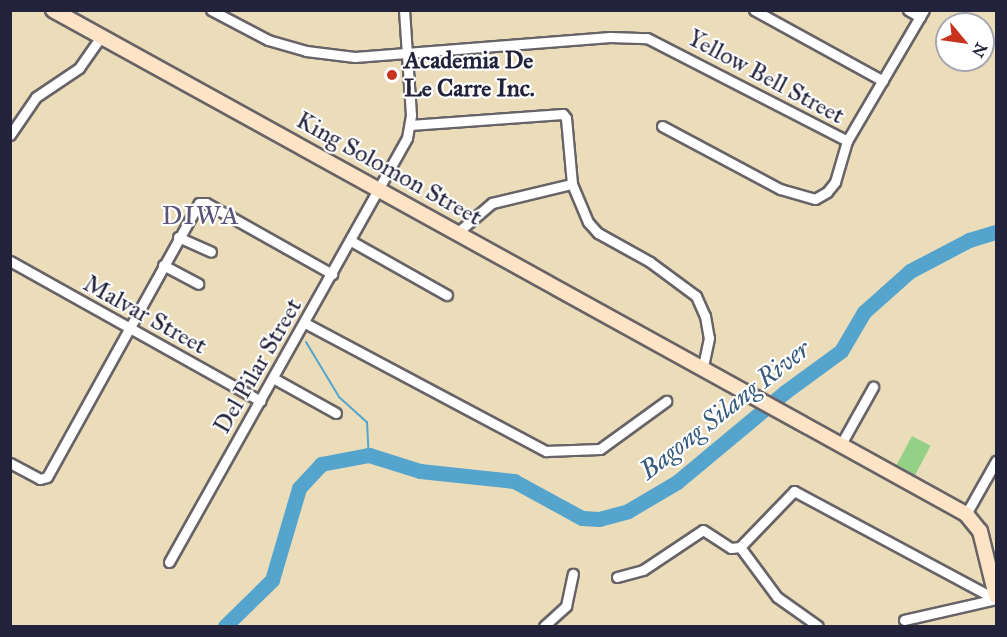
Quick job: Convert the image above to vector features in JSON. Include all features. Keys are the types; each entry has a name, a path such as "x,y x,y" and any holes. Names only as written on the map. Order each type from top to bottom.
{"street":[{"name":"King Solomon Street","path":"53,10 966,514"},
{"name":"Yellow Bell Street","path":"210,10 268,40 306,51 355,57 406,56 610,37 647,38 847,141"},
{"path":"404,10 410,125 563,114 566,118 572,184 588,222 598,233 650,262 696,296 705,316 709,338 703,367"},
{"path":"753,10 883,81"},
{"path":"662,126 780,189 815,199 827,192 835,182 847,141 922,14 908,10"},
{"path":"10,135 36,97 79,69 100,37"},
{"name":"Del Pilar Street","path":"170,562 351,242 380,189 410,125"},
{"path":"458,232 492,203 572,184"},
{"path":"10,463 44,479 199,203 206,203 332,274"},
{"path":"178,237 211,252"},
{"path":"351,242 447,295"},
{"name":"Malvar Street","path":"10,261 260,401"},
{"path":"163,265 198,284"},
{"path":"305,323 546,451 600,449 666,401"},
{"path":"273,378 336,413"},
{"path":"840,446 873,387"},
{"path":"996,461 966,514 980,531 996,596"},
{"path":"617,578 643,570 703,530 731,548 740,547 792,491 996,596"},
{"path":"740,547 777,597 818,627"},
{"path":"544,627 566,606 573,574"},
{"path":"904,620 996,596"}],"green space":[{"path":"912,436 931,446 914,478 895,468"}],"waterway":[{"name":"Bagong Silang River","path":"225,626 272,580 299,488 321,464 369,455 420,471 514,481 582,518 599,519 628,511 677,482 785,392 841,351 864,312 910,271 969,240 996,232"},
{"path":"306,342 339,397 367,422 369,455"}],"place":[{"name":"Academia De Le Carre Inc.","path":"392,75"}],"district":[{"name":"DIWA","path":"201,216"}]}
